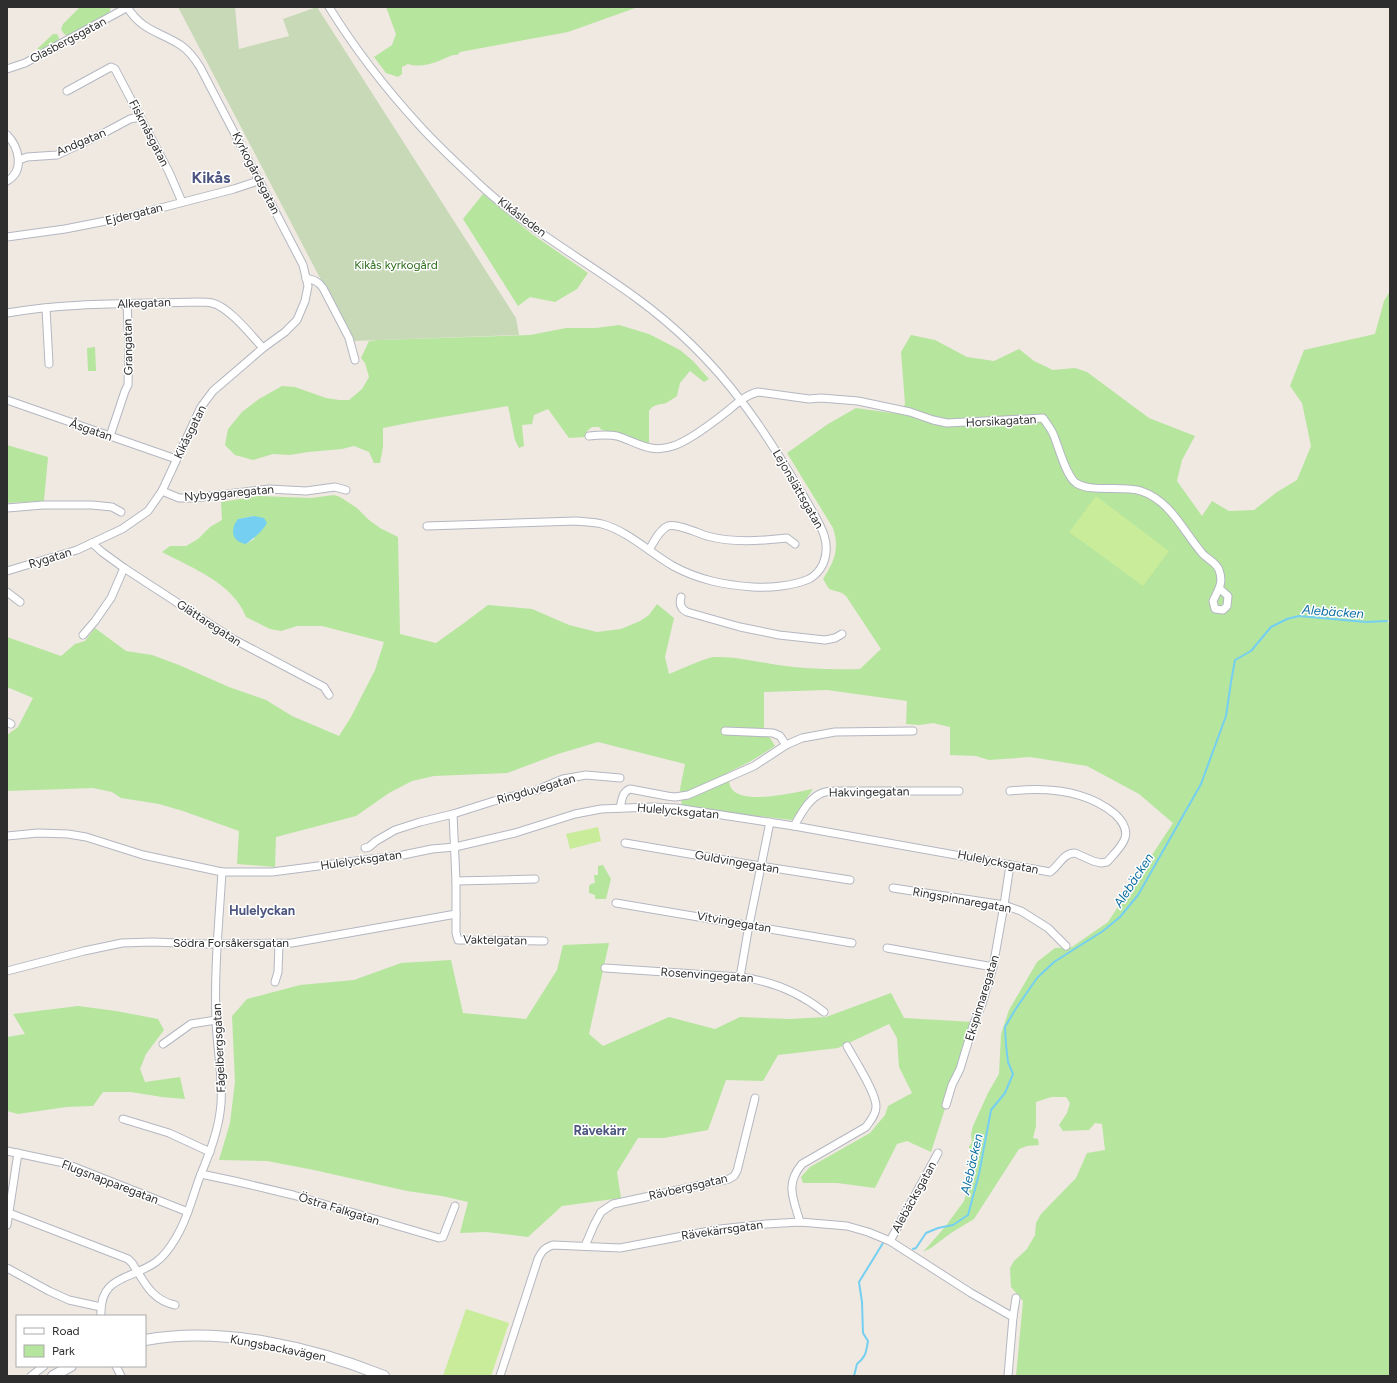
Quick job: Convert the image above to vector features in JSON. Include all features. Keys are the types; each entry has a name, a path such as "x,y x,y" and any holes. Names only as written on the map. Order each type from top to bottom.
{"street":[{"name":"Glasbergsgatan","path":"7,69 25,62 127,7"},
{"name":"Kyrkogårdsgatan","path":"127,7 141,24 182,46 194,58 225,113 258,181 303,265 306,278"},
{"name":"Kikåsleden","path":"329,7 354,45 381,80 441,148 506,206 539,231 635,297 662,319 706,360 741,400"},
{"name":"Fiskmåsgatan","path":"67,91 111,67 115,69 169,172 182,202"},
{"name":"Andgatan","path":"19,160 27,157 57,154 104,133 130,119 140,117"},
{"path":"7,135 14,144 19,160 16,173 7,181"},
{"name":"Ejdergatan","path":"7,237 107,221 234,189 258,181"},
{"path":"306,278 319,282 323,288 349,338 355,360"},
{"name":"Kikåsgatan","path":"92,543 122,529 148,511 162,491 200,407 208,397 263,348 285,332 297,320 305,301 308,286 306,278"},
{"name":"Alkegatan","path":"7,313 46,308 127,304 212,303 220,306 228,312 263,348"},
{"name":"Grangatan","path":"110,436 124,391 128,385 129,347 127,304"},
{"path":"46,308 49,364"},
{"name":"Horsikagatan","path":"741,400 758,392 809,399 821,398 847,400 910,412 932,420 947,423 1043,418 1054,434 1067,473 1074,482 1080,485 1096,488 1141,491 1155,498 1168,508 1203,554 1219,569 1222,582 1219,588"},
{"name":"Åsgatan","path":"7,400 176,459"},
{"path":"589,436 605,434 617,436 645,448 663,448 682,442 713,422 741,400"},
{"name":"Lejonslättsgatan","path":"427,526 576,521 601,524 625,535 674,566 692,575 726,585 761,587 780,586 807,580 816,574 821,568 827,547 826,538 773,446 741,400"},
{"name":"Nybyggaregatan","path":"162,491 179,498 194,498 269,488 306,491 335,487 346,490"},
{"path":"7,508 43,505 92,505 112,507 121,512"},
{"path":"649,550 656,538 664,529 668,526 674,525 708,536 720,538 744,541 765,541 787,538 795,544"},
{"name":"Glättaregatan","path":"92,543 124,568 233,639 324,687 329,695"},
{"name":"Rygatan","path":"7,571 78,550 92,543"},
{"path":"83,635 111,598 124,568"},
{"path":"7,592 20,602"},
{"path":"681,597 680,604 684,610 688,612 746,628 779,635 817,640 831,639 842,634"},
{"path":"725,731 773,733 780,736 786,745"},
{"path":"620,808 622,797 626,791 630,789 675,797 688,795 754,766 786,745 802,738 835,732 913,731"},
{"name":"Ringduvegatan","path":"365,848 369,847 395,830 537,790 563,779 586,775 620,778"},
{"name":"Hulelycksgatan","path":"7,836 33,833 68,834 86,837 143,855 222,872 272,872 455,847 515,833 575,814 601,809 651,806 676,808 770,822 1050,872 1055,869 1068,854 1072,853 1101,863 1107,862 1125,837 1126,829 1120,819 1108,808 1081,795 1049,789 1010,790"},
{"name":"Hakvingegatan","path":"794,826 805,808 816,796 823,792 959,791"},
{"name":"Vaktelgatan","path":"453,814 456,881 456,933 458,940 544,941"},
{"path":"740,976 760,866 770,822"},
{"name":"Guldvingegatan","path":"625,843 850,880"},
{"name":"Ekspinnaregatan","path":"946,1105 952,1085 960,1069 993,967 1010,865"},
{"name":"Fågelbergsgatan","path":"101,1315 101,1307 108,1288 116,1281 157,1262 180,1230 210,1152 216,1131 221,1105 222,1088 216,1020 222,872"},
{"path":"456,881 535,879"},
{"name":"Ringspinnaregatan","path":"893,888 1004,905 1021,911 1041,923 1066,946"},
{"name":"Vitvingegatan","path":"616,903 852,943"},
{"name":"Södra Forsåkersgatan","path":"7,971 122,943 279,944 325,938 456,914"},
{"path":"275,982 278,972 279,944"},
{"path":"887,948 993,967"},
{"name":"Rosenvingegatan","path":"605,968 740,976 758,979 792,990 813,1002 824,1012"},
{"path":"163,1044 191,1024 216,1020"},
{"path":"800,1222 791,1185 792,1178 796,1171 802,1164 866,1126 872,1119 876,1110 875,1097 846,1046"},
{"name":"Rävbergsgatan","path":"585,1246 601,1212 613,1204 729,1179 734,1176 737,1171 755,1098"},
{"path":"123,1119 169,1133 210,1152"},
{"name":"Flugsnapparegatan","path":"7,1151 64,1163 188,1212"},
{"path":"7,1225 18,1153"},
{"name":"Alebäcksgatan","path":"890,1241 938,1153"},
{"name":"Östra Falkgatan","path":"201,1174 234,1180 286,1193 439,1238 443,1237 455,1206"},
{"path":"9,1213 128,1259 154,1296 161,1301 175,1305"},
{"name":"Rävekärrsgatan","path":"500,1376 538,1259 542,1251 553,1245 620,1248 720,1229 766,1224 800,1222 847,1226 868,1232 890,1241 1013,1317"},
{"path":"7,1268 68,1300 101,1307"},
{"path":"1008,1376 1016,1298"},
{"name":"Kungsbackavägen","path":"146,1340 186,1336 249,1340 332,1358 384,1376"},
{"path":"31,1376 43,1367"},
{"path":"53,1376 69,1367"},
{"path":"116,1367 121,1376"}],"green space":[{"path":"80,7 112,7 110,12 104,16 68,36 64,34 61,29 63,24"},
{"name":"Kikås kyrkogård","path":"178,7 235,7 239,49 289,36 283,19 317,7 516,318 519,335 353,341"},
{"path":"386,7 638,7 568,32 460,52 457,55 420,66 408,64 402,67 402,74 398,77 386,73 374,57 392,45 396,34"},
{"path":"53,34 57,34 59,38 58,41 39,50 37,49"},
{"path":"483,194 532,234 588,273 577,289 555,302 530,297 518,306 463,219"},
{"path":"1390,291 1390,619 1387,621 1390,624 1390,1376 1016,1376 1023,1301 1011,1287 1010,1268 1014,1261 1027,1249 1035,1235 1036,1223 1041,1214 1076,1178 1087,1153 1105,1150 1102,1124 1095,1123 1089,1130 1063,1131 1059,1125 1067,1113 1070,1103 1066,1097 1051,1097 1036,1102 1036,1126 1033,1138 1038,1139 1039,1145 1027,1146 1019,1149 974,1219 923,1252 945,1227 964,1201 973,1173 969,1147 972,1142 971,1134 973,1126 988,1093 999,1074 1001,1034 1009,1010 1037,962 1055,948 1072,947 1108,922 1173,823 1139,794 1087,766 1030,757 989,760 976,756 950,755 950,727 933,723 920,725 906,724 907,701 827,690 764,692 764,728 775,746 751,761 727,773 731,788 737,793 746,796 757,797 782,795 813,789 792,820 682,807 680,789 685,764 598,742 558,754 507,773 434,776 412,781 389,793 356,816 276,837 275,867 237,864 239,831 159,804 121,798 112,792 93,788 7,791 7,735 18,727 33,698 7,687 7,637 61,656 75,644 85,641 95,628 126,651 152,655 179,665 229,687 266,700 292,716 339,736 351,717 375,670 384,642 322,626 297,626 281,631 270,629 246,617 240,605 222,586 198,571 162,552 170,546 186,546 198,539 210,527 222,520 221,502 259,496 311,498 334,495 340,497 357,508 380,528 398,537 400,634 436,643 488,605 532,609 569,625 597,632 621,629 640,621 649,615 657,604 674,618 665,657 669,674 714,657 738,658 798,667 860,669 881,649 846,596 842,593 829,589 823,579 835,555 836,542 833,528 787,453 828,424 856,408 899,414 905,404 901,352 911,335 935,340 967,357 994,361 1019,349 1034,361 1053,370 1075,368 1087,372 1149,418 1195,436 1182,460 1177,481 1202,516 1212,501 1229,511 1254,510 1277,492 1297,480 1311,446 1302,403 1290,386 1304,350 1375,334 1384,301","holes":["254,516 254,539 246,544 238,519"]},
{"path":"619,325 649,334 680,350 693,361 709,379 704,382 690,371 680,383 677,396 666,403 652,407 649,411 649,446 626,436 602,430 599,427 592,427 587,431 587,435 584,437 569,438 548,409 534,415 532,424 522,425 524,446 519,448 515,440 508,406 383,428 383,447 380,463 374,463 369,452 354,446 342,449 290,455 273,454 253,460 235,455 225,445 228,429 242,412 259,399 282,386 295,387 326,398 349,400 362,389 369,377 365,363 361,358 369,341 530,335 566,328 596,328"},
{"path":"95,347 96,371 88,371 87,348"},
{"path":"7,445 48,457 44,501 7,503"},
{"path":"1096,496 1169,551 1143,586 1069,532"},
{"path":"598,827 601,841 570,849 566,834"},
{"path":"603,865 611,879 606,899 595,899 595,895 589,893 589,886 595,883 594,875 598,875 598,866"},
{"path":"609,943 589,1034 603,1046 669,1017 715,1029 740,1017 790,1019 826,1017 891,993 904,1018 973,1022 931,1152 907,1141 897,1144 875,1188 837,1183 803,1183 801,1177 810,1167 870,1133 885,1115 888,1106 912,1093 899,1067 897,1038 889,1024 838,1048 778,1055 763,1081 726,1080 708,1130 664,1138 638,1138 617,1172 621,1198 562,1206 528,1237 486,1232 460,1233 468,1202 442,1196 407,1191 267,1161 219,1160 230,1123 235,1082 232,1016 247,999 300,985 354,980 401,963 451,960 463,1013 526,1019 557,970 563,945"},
{"path":"78,1006 158,1019 164,1030 146,1054 140,1069 145,1082 180,1077 185,1099 131,1092 103,1092 93,1106 66,1107 18,1114 7,1111 7,1037 25,1034 13,1014"},
{"path":"466,1309 509,1323 491,1376 443,1376"}],"water":[{"path":"254,516 264,518 267,523 255,537 246,544 237,541 233,534 235,523 238,519"}],"waterway":[{"name":"Alebäcken","path":"913,1249 916,1248 926,1233 938,1228 953,1225 968,1215 979,1174 991,1110 1005,1093 1013,1074 1008,1062 1005,1027 1037,978 1054,962 1103,931 1120,917 1138,895 1201,784 1226,716 1235,660 1251,651 1271,627 1287,619 1299,616 1366,622 1387,621"},
{"name":"Alebäcken","path":"854,1376 857,1364 865,1354 868,1341 863,1333 862,1302 859,1282 883,1243"}],"district":[{"name":"Kikås","path":"211,177"},
{"name":"Hulelyckan","path":"262,910"},
{"name":"Rävekärr","path":"600,1130"}]}
